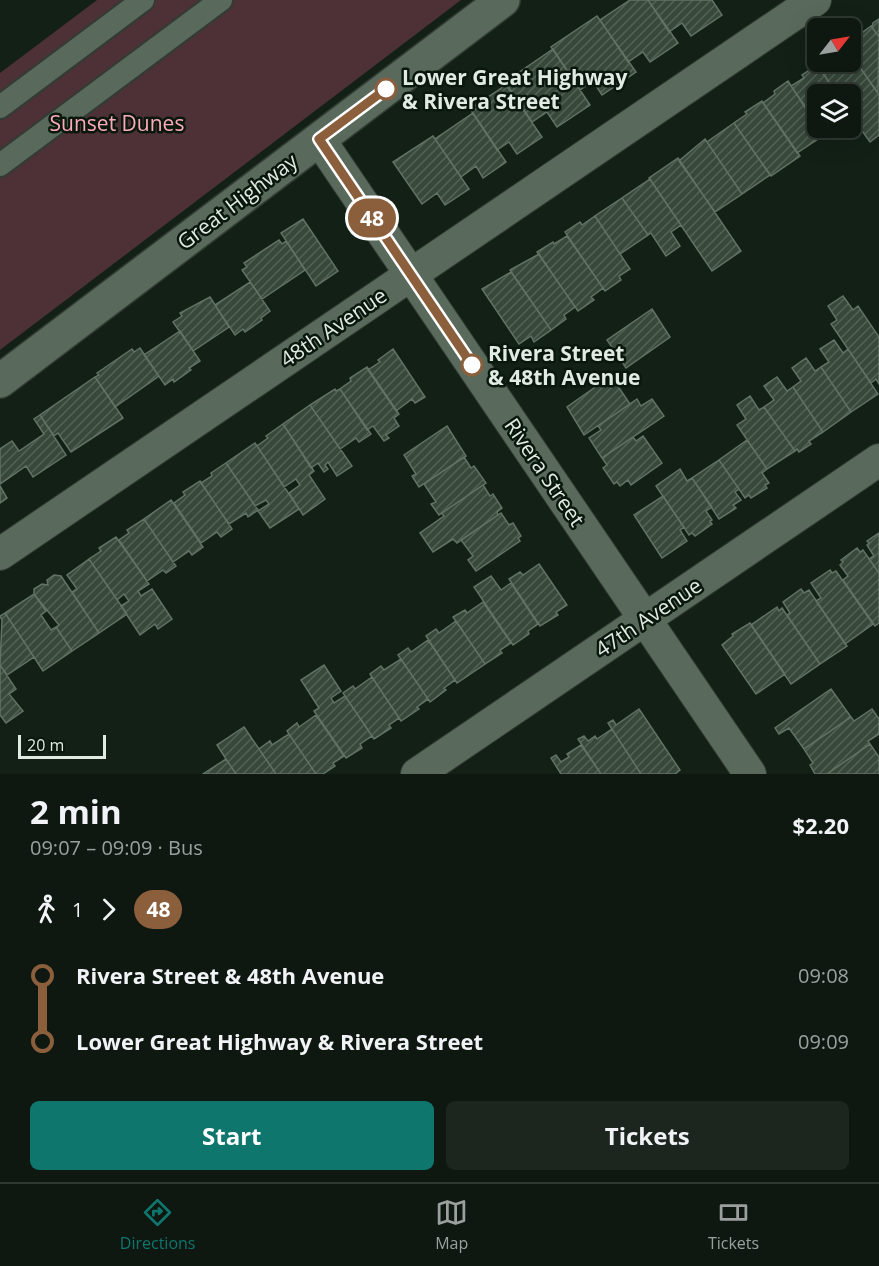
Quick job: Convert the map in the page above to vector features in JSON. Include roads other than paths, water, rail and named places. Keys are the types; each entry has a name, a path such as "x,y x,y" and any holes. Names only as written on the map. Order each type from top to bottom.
{"street":[{"path":"0,107 142,0"},
{"path":"0,165 221,0"},
{"name":"Great Highway","path":"0,381 503,0"},
{"name":"48th Avenue","path":"0,554 815,0"},
{"name":"Rivera Street","path":"319,139 750,774"},
{"name":"47th Avenue","path":"417,774 879,460"}],"place":[{"name":"Lower Great Highway & Rivera Street","path":"386,89"},
{"name":"Rivera Street & 48th Avenue","path":"472,365"}],"park label":[{"name":"Sunset Dunes","path":"117,123"}]}
